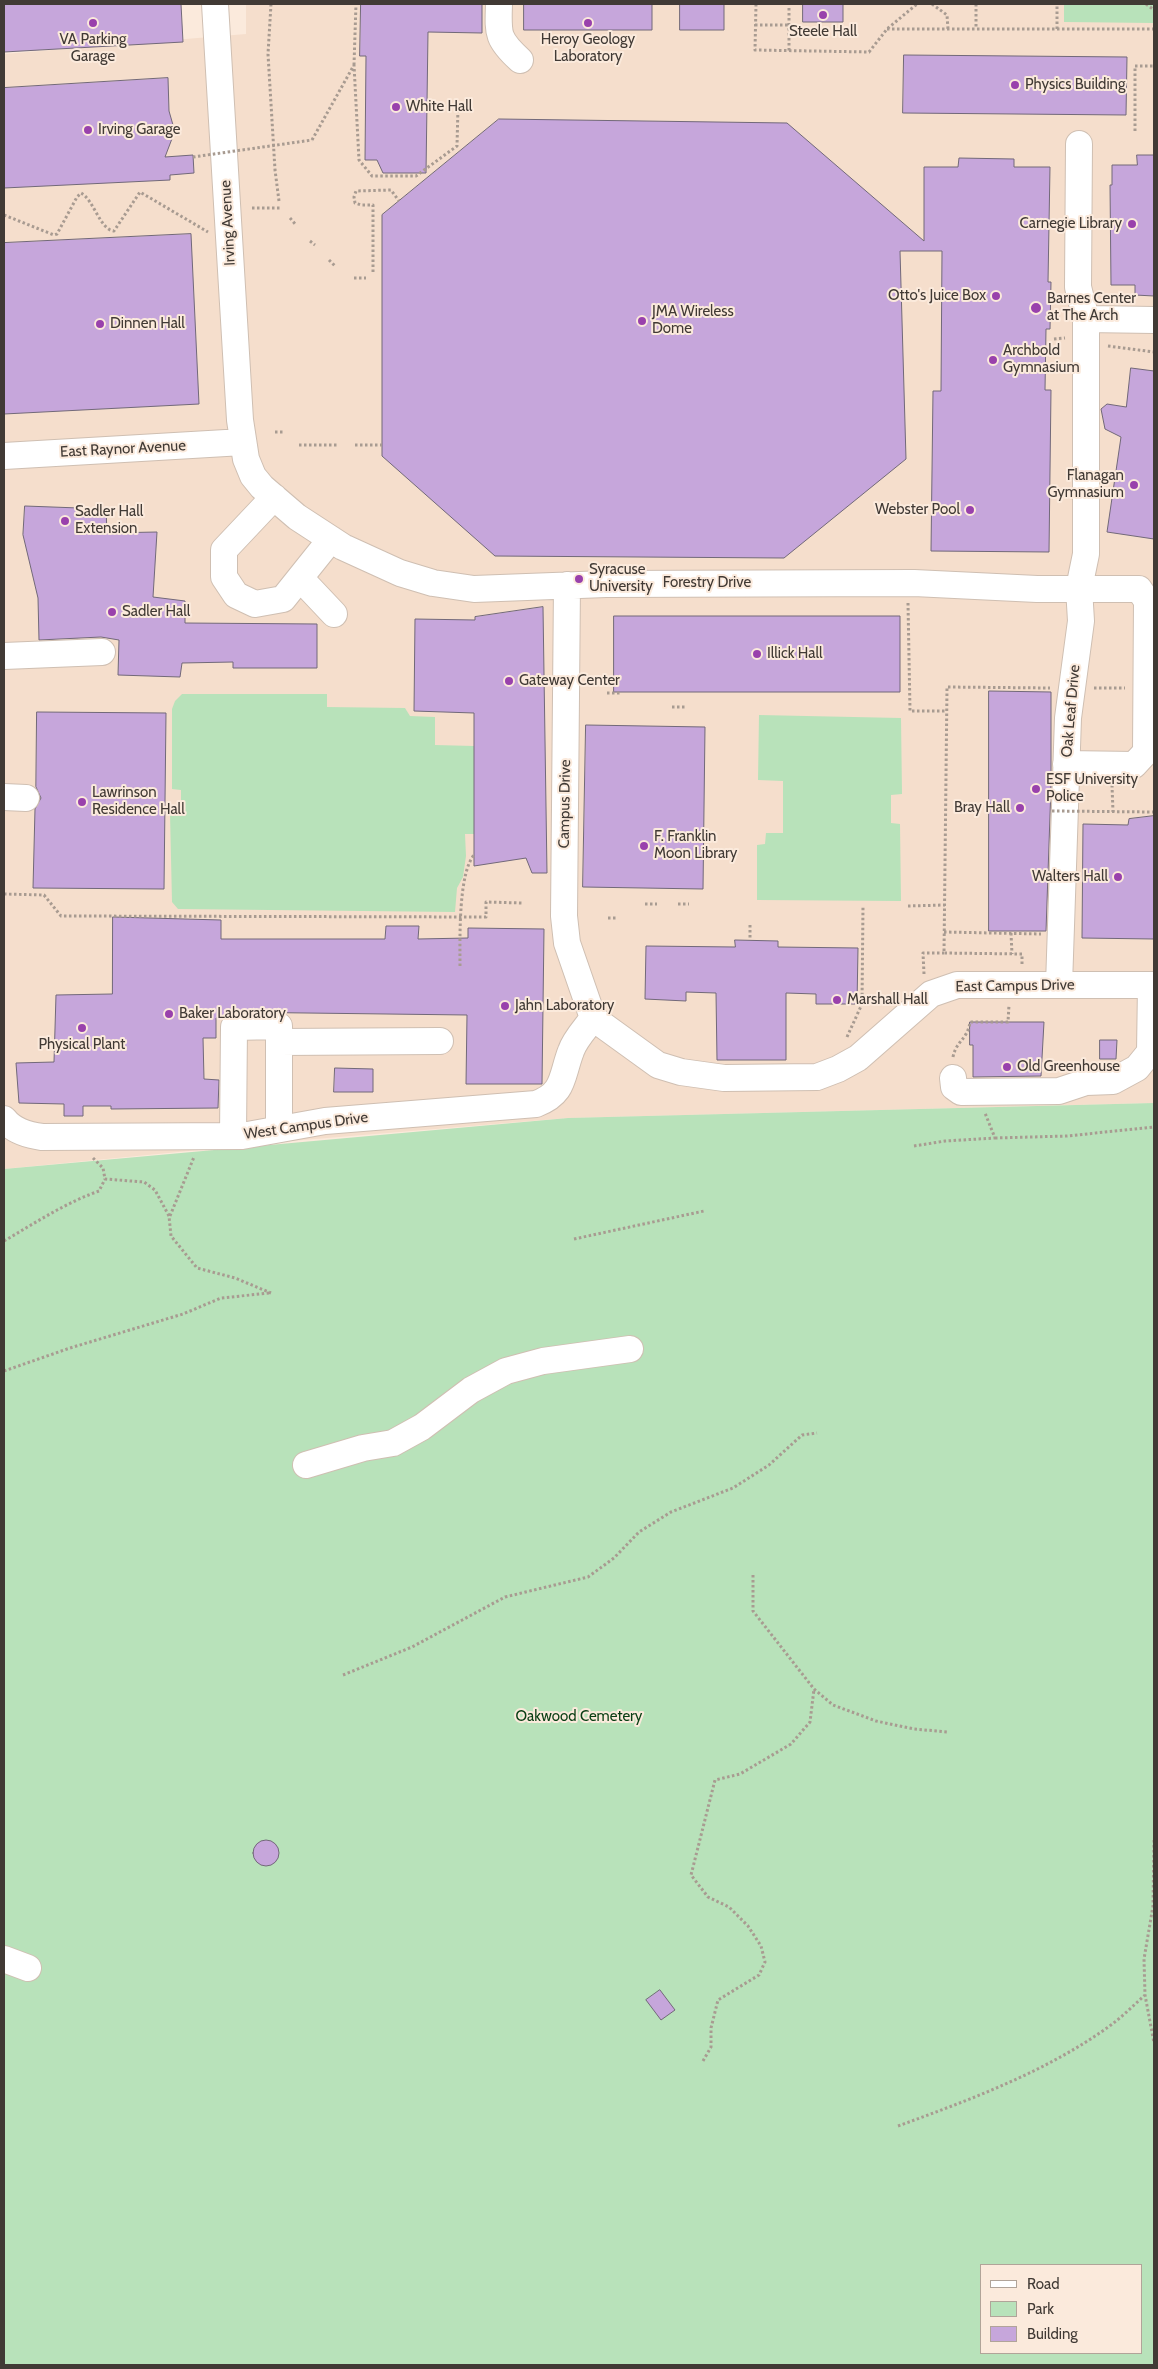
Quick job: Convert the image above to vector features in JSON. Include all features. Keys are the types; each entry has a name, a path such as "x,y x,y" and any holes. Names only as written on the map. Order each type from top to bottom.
{"street":[{"name":"Irving Avenue","path":"215,4 230,281 243,442"},
{"path":"498,4 498,31 504,46 520,60"},
{"name":"Oak Leaf Drive","path":"1059,985 1068,718 1081,621 1079,588 1086,554 1077,329 1079,144"},
{"path":"1077,329 1154,320"},
{"name":"East Raynor Avenue","path":"4,456 243,442"},
{"name":"Forestry Drive","path":"243,442 246,459 253,476 297,517 331,539 400,572 433,582 474,589 567,585 909,583 1037,589 1139,589 1147,601 1147,688"},
{"path":"274,497 224,550 224,577 236,595 255,604 283,599 331,539"},
{"path":"300,578 334,614"},
{"name":"Campus Drive","path":"567,585 564,916 567,943 593,1018"},
{"path":"4,656 102,652"},
{"path":"1066,764 1134,766 1146,752 1147,688"},
{"path":"953,1078 954,1087 961,1092 1059,1091 1086,1082 1113,1081 1137,1068 1150,1052 1153,984"},
{"name":"East Campus Drive","path":"593,1018 658,1065 681,1072 724,1078 817,1077 838,1069 858,1058 931,994 957,985 1153,984"},
{"name":"West Campus Drive","path":"4,1118 7,1123 25,1134 42,1137 233,1136 325,1121 536,1104 550,1099 562,1083 571,1049 593,1018"},
{"path":"233,1136 234,1027 279,1026 279,1129"},
{"path":"279,1042 440,1041"},
{"path":"306,1465 363,1448 393,1443 422,1427 471,1390 506,1371 543,1361 630,1349"},
{"path":"4,1959 28,1968"}],"path":[{"path":"271,4 268,54 275,170 279,201"},
{"path":"356,4 354,65 359,160 372,176 416,176 457,146 458,107"},
{"path":"756,4 755,50 870,52 887,28 917,4"},
{"path":"932,4 947,15 948,28"},
{"path":"976,4 976,28"},
{"path":"1057,4 1057,30"},
{"path":"1146,4 1154,10"},
{"path":"789,8 789,51"},
{"path":"756,24 789,25"},
{"path":"887,28 1154,30"},
{"path":"193,158 312,140 354,65"},
{"path":"1135,131 1135,66 1154,66"},
{"path":"373,272 373,205 361,205 355,202 356,191 391,190 399,201"},
{"path":"4,214 54,235 57,234 81,193 87,197 107,228 114,231 138,193 144,192 212,235"},
{"path":"252,208 280,208"},
{"path":"290,218 296,225"},
{"path":"310,241 315,245"},
{"path":"329,260 336,267"},
{"path":"354,278 366,278"},
{"path":"1054,339 1077,329"},
{"path":"1100,345 1154,352"},
{"path":"275,432 283,432"},
{"path":"299,446 337,445"},
{"path":"355,445 382,445"},
{"path":"909,583 910,711 947,711"},
{"path":"944,952 947,687 1041,688"},
{"path":"1072,688 1147,688"},
{"path":"607,693 620,693"},
{"path":"672,707 687,707"},
{"path":"1112,782 1113,812"},
{"path":"1052,812 1154,812"},
{"path":"460,966 461,917 470,859 475,854"},
{"path":"4,894 44,895 61,916 486,917 486,902 522,903"},
{"path":"645,904 657,904"},
{"path":"678,904 689,904"},
{"path":"908,906 945,905"},
{"path":"846,1038 862,1004 863,906"},
{"path":"608,918 616,918"},
{"path":"750,925 750,940"},
{"path":"944,932 1020,933"},
{"path":"1011,933 1012,954"},
{"path":"924,1000 924,952 1022,954 1022,985"},
{"path":"953,1078 955,1047 969,1033 970,1022 1008,1022"},
{"path":"975,1092 995,1138"},
{"path":"914,1146 945,1141 1067,1136 1154,1127"},
{"path":"169,1216 194,1157 194,1136"},
{"path":"4,1241 60,1210 75,1199 99,1191 105,1179 102,1168 88,1152"},
{"path":"4,1371 70,1348 183,1314 222,1298 271,1293 235,1278 197,1268 171,1236 169,1216 155,1190 144,1182 105,1179"},
{"path":"574,1239 704,1211"},
{"path":"343,1675 412,1647 505,1597 588,1577 614,1558 640,1532 671,1512 733,1488 769,1465 802,1435 817,1433"},
{"path":"753,1575 753,1612 814,1690 833,1705 876,1722 914,1729 948,1732"},
{"path":"703,2061 711,2047 711,2028 718,2000 759,1975 765,1962 761,1946 748,1926 729,1907 708,1897 691,1875 710,1795 715,1780 740,1774 791,1744 810,1722 814,1690"},
{"path":"1154,1840 1153,1906 1144,1958 1146,1994 1154,2043"},
{"path":"898,2126 959,2104 1062,2057 1112,2024 1146,1994"}],"shaded area":[{"name":"Syracuse University","path":"246,4 1154,4 1154,1103 568,1118 291,1141 4,1169 4,54 246,34"}],"green space":[{"path":"1064,4 1154,4 1154,23 1064,22"},
{"path":"182,694 327,694 327,707 405,708 410,716 435,717 435,745 474,746 475,834 465,834 466,856 463,877 457,888 455,912 178,909 172,902 170,813 181,811 181,790 172,789 172,709 175,701"},
{"path":"759,715 901,718 902,794 891,795 891,823 900,824 901,901 757,900 757,845 765,844 766,833 783,833 783,781 758,780"},
{"name":"Oakwood Cemetery","path":"1154,1103 1154,2365 4,2365 4,1169 568,1118"}],"building":[{"name":"VA Parking Garage","path":"4,4 181,4 183,42 4,52"},
{"name":"White Hall","path":"361,4 482,4 482,33 428,32 426,173 383,173 377,160 365,160 366,56 360,56"},
{"name":"Heroy Geology Laboratory","path":"524,4 652,4 652,30 524,30"},
{"path":"680,4 724,4 724,30 680,30"},
{"name":"Steele Hall","path":"803,4 843,4 843,22 803,22"},
{"name":"Physics Building","path":"904,55 1127,57 1126,115 903,113"},
{"name":"Irving Garage","path":"168,78 169,111 173,125 173,136 165,157 193,155 194,173 170,175 170,180 4,188 4,88"},
{"name":"JMA Wireless Dome","path":"499,119 787,123 924,241 924,167 958,167 959,158 1014,159 1014,167 1050,167 1048,282 1051,282 1050,329 1046,329 1045,390 1051,390 1049,552 931,551 933,391 941,391 942,251 900,251 906,459 784,558 495,556 382,456 382,215"},
{"name":"Carnegie Library","path":"1137,155 1154,155 1154,296 1135,295 1135,285 1111,285 1110,185 1112,185 1112,165 1137,165"},
{"name":"Dinnen Hall","path":"191,234 199,404 4,414 4,243"},
{"name":"Flanagan Gymnasium","path":"1131,368 1154,371 1154,539 1107,532 1121,437 1105,429 1101,409 1107,404 1126,407"},
{"name":"Sadler Hall","path":"25,506 106,509 107,533 157,532 153,597 185,601 185,623 317,624 317,668 233,668 233,662 182,663 180,677 118,675 119,640 101,637 39,640 38,598 23,535"},
{"name":"Gateway Center","path":"543,607 547,873 532,873 526,858 474,866 474,713 414,711 415,619 475,620 475,617"},
{"name":"Illick Hall","path":"614,616 900,616 900,692 614,692"},
{"name":"Bray Hall","path":"989,691 1051,692 1051,786 1046,931 989,931"},
{"path":"37,712 166,713 164,889 33,888 35,809 41,798 36,787"},
{"name":"F. Franklin Moon Library","path":"586,725 705,727 703,889 583,887"},
{"name":"Walters Hall","path":"1154,816 1154,939 1082,938 1083,824 1128,825 1129,819"},
{"name":"Baker Laboratory","path":"113,917 221,920 221,939 385,939 386,926 419,926 418,939 468,938 468,928 544,929 542,1084 466,1084 467,1015 226,1012 222,1018 216,1018 216,1038 203,1038 204,1079 219,1080 218,1108 111,1109 111,1106 83,1106 83,1116 64,1116 64,1104 19,1103 16,1063 54,1062 56,995 112,994"},
{"name":"Marshall Hall","path":"735,940 778,941 778,947 858,948 857,1004 816,1004 816,994 786,993 786,1060 717,1060 716,993 686,992 686,1001 645,999 646,946 735,947"},
{"name":"Old Greenhouse","path":"970,1022 1044,1022 1041,1076 973,1077 973,1045 970,1045"},
{"path":"1100,1040 1117,1040 1116,1059 1100,1059"},
{"path":"335,1068 373,1069 373,1092 334,1092"},
{"path":"266,1840 275,1844 279,1853 275,1862 266,1866 257,1862 253,1853 257,1844"},
{"path":"660,1990 675,2010 661,2020 646,2000"}],"place":[{"name":"Steele Hall","path":"823,15"},
{"name":"VA Parking Garage","path":"93,23"},
{"name":"Heroy Geology Laboratory","path":"588,23"},
{"name":"Physics Building","path":"1015,85"},
{"name":"White Hall","path":"396,107"},
{"name":"Irving Garage","path":"88,130"},
{"name":"Carnegie Library","path":"1132,224"},
{"name":"Otto's Juice Box","path":"996,296"},
{"name":"Barnes Center at The Arch","path":"1036,308"},
{"name":"JMA Wireless Dome","path":"642,321"},
{"name":"Dinnen Hall","path":"100,324"},
{"name":"Archbold Gymnasium","path":"993,360"},
{"name":"Flanagan Gymnasium","path":"1134,485"},
{"name":"Webster Pool","path":"970,510"},
{"name":"Sadler Hall Extension","path":"65,521"},
{"name":"Syracuse University","path":"579,579"},
{"name":"Sadler Hall","path":"112,612"},
{"name":"Illick Hall","path":"757,654"},
{"name":"Gateway Center","path":"509,681"},
{"name":"ESF University Police","path":"1036,789"},
{"name":"Lawrinson Residence Hall","path":"82,802"},
{"name":"Bray Hall","path":"1020,808"},
{"name":"F. Franklin Moon Library","path":"644,846"},
{"name":"Walters Hall","path":"1118,877"},
{"name":"Marshall Hall","path":"837,1000"},
{"name":"Jahn Laboratory","path":"505,1006"},
{"name":"Baker Laboratory","path":"169,1014"},
{"name":"Physical Plant","path":"82,1028"},
{"name":"Old Greenhouse","path":"1007,1067"}]}
